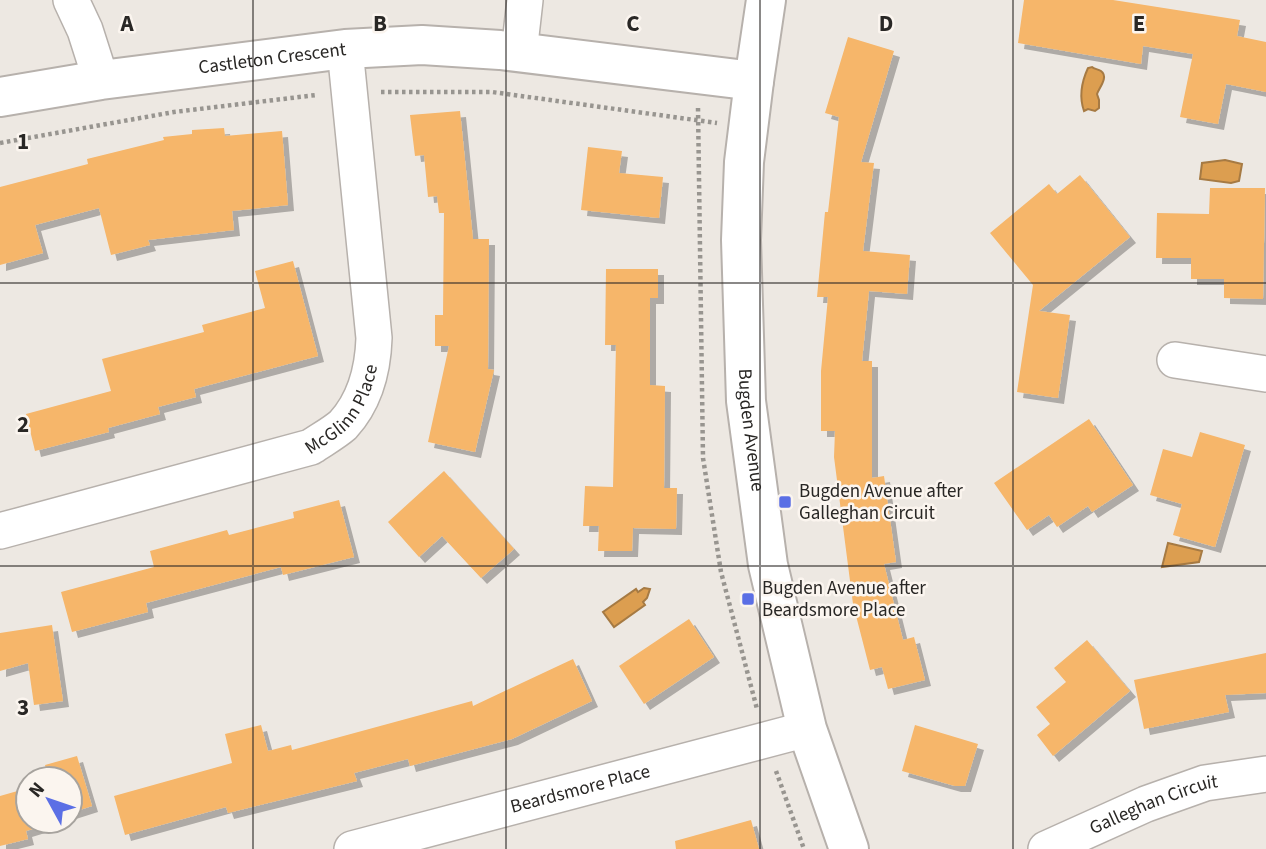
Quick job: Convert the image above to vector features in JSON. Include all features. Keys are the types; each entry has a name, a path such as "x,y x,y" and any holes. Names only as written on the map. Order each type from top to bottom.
{"street":[{"path":"71,0 85,30 101,80"},
{"path":"519,53 525,0"},
{"name":"Bugden Avenue","path":"766,0 744,162 741,240 746,401 768,565 807,729 849,849"},
{"name":"Castleton Crescent","path":"0,97 101,80 345,49 422,46 519,53 754,81"},
{"name":"McGlinn Place","path":"0,531 311,447 342,425 363,395 373,358 374,338 345,49"},
{"path":"1175,360 1266,374"},
{"name":"Beardsmore Place","path":"352,849 807,729"},
{"name":"Galleghan Circuit","path":"1046,849 1146,804 1205,783 1266,774"}],"shaded area":[{"path":"1088,68 1101,71 1104,76 1097,94 1099,108 1095,111 1084,111 1081,95 1083,84"},
{"path":"1225,160 1242,164 1239,181 1231,183 1200,179 1202,163"},
{"path":"1168,543 1202,551 1199,562 1162,567"},
{"path":"644,588 650,589 643,602 645,605 614,627 603,612 636,589 638,592"}],"building":[{"path":"1024,0 1113,0 1240,20 1237,36 1266,42 1266,92 1226,84 1218,124 1180,117 1193,54 1143,46 1141,64 1018,43"},
{"path":"848,37 894,51 861,162 874,163 863,251 910,255 907,294 869,291 862,361 872,361 872,478 884,476 896,562 884,564 903,640 914,637 925,680 888,689 882,667 870,670 853,604 834,457 835,431 821,431 821,371 828,297 817,297 825,212 828,212 839,117 825,113"},
{"path":"460,111 473,239 489,239 488,369 494,370 475,452 428,442 449,346 435,346 435,315 443,315 444,213 439,213 437,196 428,197 424,155 415,156 410,115"},
{"path":"224,128 225,136 282,131 288,205 232,211 234,230 148,240 150,245 111,255 99,208 35,225 43,253 0,265 0,187 88,164 87,159 164,140 163,137 192,134 192,130"},
{"path":"588,147 622,151 619,173 663,177 659,218 581,210"},
{"path":"1080,175 1130,237 1039,311 1070,315 1058,398 1017,392 1033,285 990,233 1049,184 1057,194"},
{"path":"1210,188 1265,188 1263,299 1224,298 1224,279 1191,279 1191,258 1156,258 1157,213 1209,214"},
{"path":"293,261 318,356 194,389 196,397 158,407 160,414 108,428 109,432 35,451 26,414 111,391 102,359 204,332 202,325 265,308 255,271"},
{"path":"606,269 658,269 658,298 650,298 650,385 665,386 664,488 677,488 676,529 633,528 632,551 598,551 599,526 583,526 585,486 613,487 616,345 605,345"},
{"path":"1089,419 1133,485 1092,512 1088,506 1057,527 1049,515 1027,530 994,483"},
{"path":"1200,432 1245,445 1215,547 1173,535 1182,504 1150,495 1163,449 1192,457"},
{"path":"444,471 514,549 481,578 442,536 419,557 388,522"},
{"path":"339,500 354,557 283,575 281,567 146,603 148,612 72,632 61,592 154,567 150,551 227,530 229,535 294,518 293,512"},
{"path":"689,619 714,657 644,704 619,666"},
{"path":"52,625 63,701 34,705 28,663 0,671 0,633"},
{"path":"1087,640 1130,691 1053,756 1037,735 1050,724 1036,707 1066,682 1054,668"},
{"path":"1266,653 1266,693 1225,695 1229,712 1144,729 1134,680"},
{"path":"573,659 592,701 512,739 410,766 408,759 354,773 357,781 228,813 226,807 125,835 114,796 232,763 225,734 261,725 268,751 291,745 292,750 472,701 473,706"},
{"path":"915,725 978,744 965,786 955,786 902,771"},
{"path":"77,756 80,765 45,765"},
{"path":"84,779 92,806 84,809"},
{"path":"14,792 14,835 27,835 28,839 0,846 0,796"},
{"path":"751,820 759,849 676,849 675,841"}],"place":[{"name":"Bugden Avenue after Galleghan Circuit","path":"785,502"},
{"name":"Bugden Avenue after Beardsmore Place","path":"748,599"}]}
